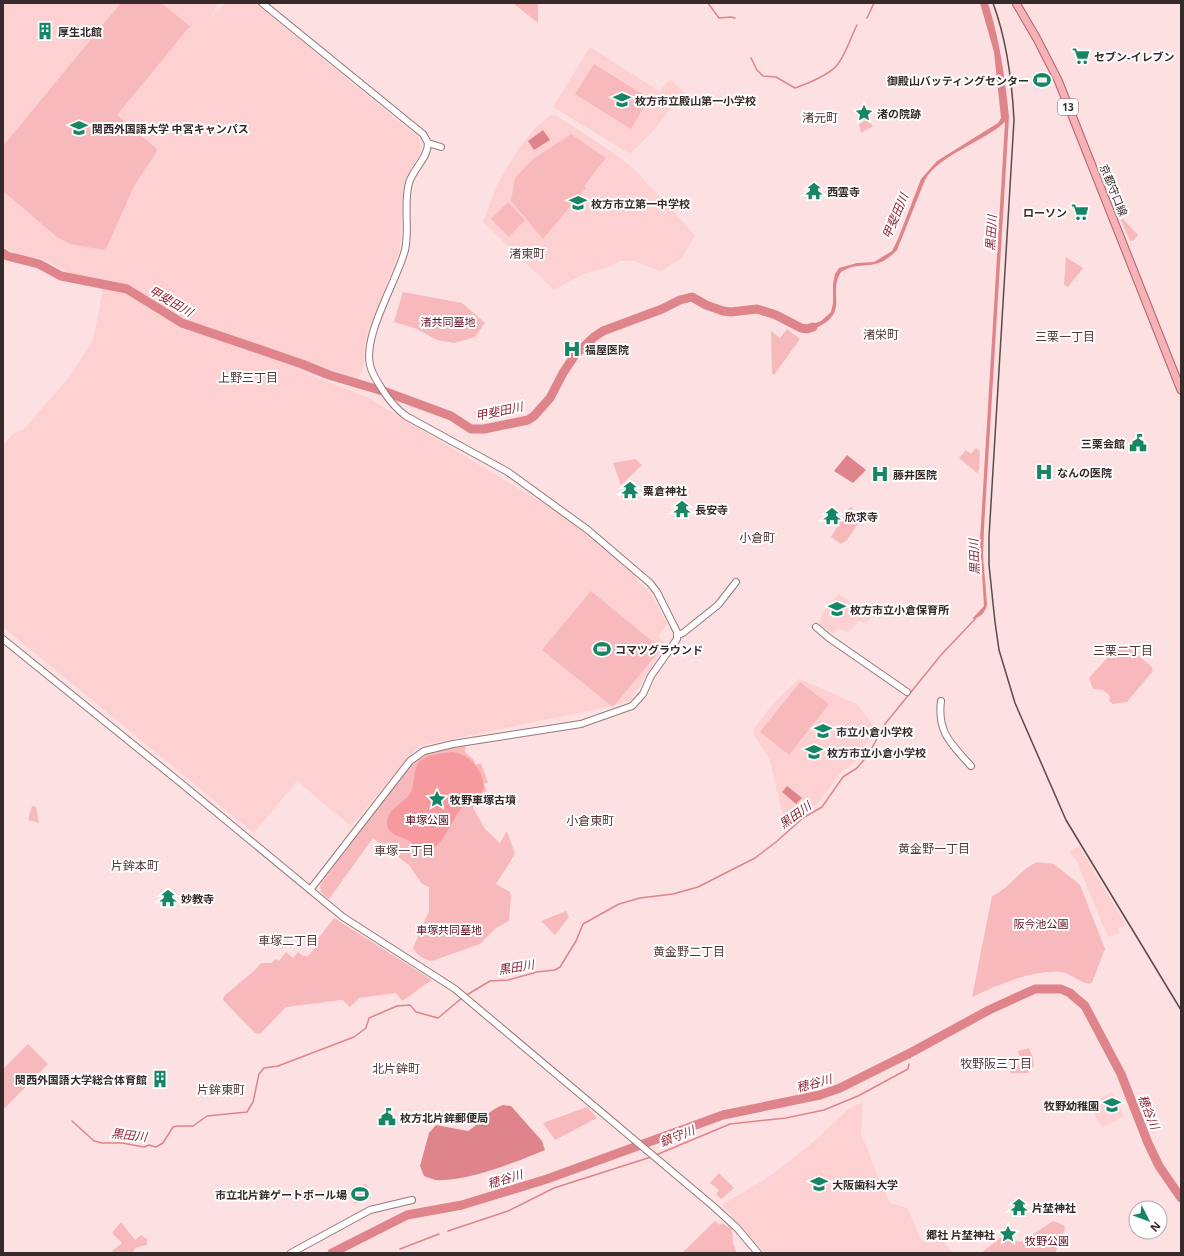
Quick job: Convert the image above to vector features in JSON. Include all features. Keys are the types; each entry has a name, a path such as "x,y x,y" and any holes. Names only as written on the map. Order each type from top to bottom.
{"main road":[{"name":"京都守口線","path":"1016,3 1037,38 1058,80 1181,390"}],"street":[{"path":"262,3 423,134 428,143 428,149 415,168 409,186 408,233 403,256 371,340 369,357 374,375 393,406 406,416 508,472 570,516 643,576 657,592 678,635"},
{"path":"428,143 441,147"},
{"path":"310,890 410,761 424,751 453,744 581,724 632,706 643,694 651,676 675,643 678,635 683,633 718,605 736,582"},
{"path":"816,627 829,638 908,692"},
{"path":"3,639 344,917 464,996 713,1206 737,1228 758,1253"},
{"path":"941,701 939,717 944,732 971,766"},
{"path":"290,1253 370,1210 412,1200"}],"shaded area":[{"path":"3,3 215,3 217,6 212,17 225,3 255,3 419,138 421,153 411,168 403,189 400,249 369,329 365,343 364,364 355,387 292,368 367,397 561,514 634,573 637,580 652,595 667,624 658,637 666,643 631,700 603,708 418,746 351,826 297,781 254,833 3,627 3,445 13,434 24,429 70,376 93,340 105,280 80,278 43,259 20,256 3,246"},
{"path":"980,3 988,3 996,31 1002,60 1009,117 984,528 983,556 987,604 982,614 972,619 984,606 980,540 1005,122 986,136 950,156 931,171 925,180 897,250 882,262 855,266 841,272 837,280 836,308 833,315 828,321 818,327 809,330 800,329 821,321 831,312 833,303 833,284 835,274 839,268 857,263 874,262 892,251 921,179 937,161 998,123 1001,118 994,52"},
{"name":"枚方市立殿山第一小学校","path":"590,47 659,91 670,79 689,97 683,104 674,104 653,131 630,154 553,107"},
{"name":"枚方市立第一中学校","path":"550,115 557,116 615,154 635,170 695,235 681,259 661,271 634,261 620,261 609,267 583,274 554,290 483,222 498,183 517,151 534,129"},
{"path":"543,130 550,140 534,150 528,141"},
{"path":"847,455 866,470 853,483 834,471"},
{"path":"838,594 871,616 866,624 859,621 848,633 838,628 833,634 819,624 822,614"},
{"name":"枚方市立小倉小学校","path":"799,679 857,704 875,728 856,761 841,772 817,804 789,821 784,817 770,760 754,735 753,730 771,706"},
{"path":"787,786 802,798 796,804 782,792"},
{"path":"1079,846 1126,925 1118,928 1120,933 1108,937 1076,860 1069,852"},
{"path":"1112,1092 1124,1116 1102,1128 1089,1104"},
{"name":"大阪歯科大学","path":"863,1102 861,1136 868,1149 872,1162 890,1203 907,1208 922,1241 943,1241 953,1253 765,1253 722,1205 773,1174 817,1139 847,1110"},
{"path":"503,1105 511,1106 542,1141 545,1150 521,1160 476,1175 447,1180 435,1180 424,1176 420,1166 429,1133 436,1125 468,1131 492,1111"}],"green space":[{"path":"121,3 161,3 190,26 117,115 156,148 157,151 134,186 107,247 103,250 70,244 57,237 3,191 3,146"},
{"path":"513,3 538,3 538,23"},
{"path":"594,64 649,98 631,129 575,94"},
{"path":"868,119 873,126 861,133 859,124"},
{"path":"571,134 606,158 584,186 586,188 543,239 511,201 515,178 533,159"},
{"path":"508,202 525,220 509,237 491,219"},
{"path":"1123,219 1138,235 1134,240 1130,241 1121,220"},
{"path":"1066,257 1083,268 1068,287 1064,285"},
{"name":"渚共同墓地","path":"403,292 462,303 485,323 475,337 454,343 437,340 417,329 394,322"},
{"path":"787,329 800,339 774,375 772,373 771,331 780,338"},
{"path":"976,448 980,451 979,470 977,473 959,458 966,450 971,454"},
{"path":"635,459 642,465 621,485 613,463"},
{"path":"852,507 859,522 847,540 841,544 831,537 849,508"},
{"name":"コマツグラウンド","path":"591,591 661,649 613,707 542,650"},
{"path":"1119,645 1126,645 1152,667 1153,671 1127,702 1113,704 1109,701 1110,696 1103,690 1093,689 1089,678"},
{"path":"800,682 829,704 789,755 760,732"},
{"name":"車塚公園","path":"466,742 465,752 474,760 475,765 481,763 488,783 484,784 487,791 481,794 473,808 485,829 500,843 507,831 515,854 496,884 510,892 509,921 496,928 480,944 432,961 421,957 413,948 429,911 429,887 422,884 409,865 373,838 329,899 321,892 320,885 357,835 369,814 416,757 424,751"},
{"path":"453,752 465,756 475,764 481,775 484,788 475,802 462,808 437,846 431,850 422,851 406,839 392,833 387,825 388,817 393,809 411,792 415,770 421,760 432,755"},
{"path":"32,806 36,807 39,823 28,820"},
{"name":"阪今池公園","path":"1037,862 1054,864 1080,885 1105,949 1092,983 1084,983 1061,972 1038,973 1015,979 972,997 992,896 1004,889 1024,870"},
{"path":"566,911 569,917 555,935 541,921"},
{"path":"334,918 432,980 402,1001 396,993 359,998 350,1007 342,1000 286,1007 260,1034 255,1033 223,1000 224,996 255,970 261,963 271,963 276,959 279,961 286,952 293,958 298,952 303,956 308,956 318,944 317,940"},
{"path":"28,1044 48,1064 3,1110 3,1069"},
{"path":"1029,1048 1034,1066 1028,1073 1011,1073 1009,1069 1023,1065 1018,1051"},
{"path":"587,1107 597,1118 555,1140 543,1123"},
{"path":"719,1173 734,1188 721,1199 716,1194 719,1190 710,1183"},
{"name":"市立北片鉾ゲートボール場","path":"366,1184 371,1198 355,1204 350,1190"},
{"path":"715,1221 720,1225 722,1223 732,1229 733,1243 737,1253 682,1253"},
{"name":"牧野公園","path":"1053,1221 1064,1225 1065,1229 1055,1253 981,1253 1000,1238 1021,1242"},
{"path":"121,1222 135,1240 141,1235 147,1239 147,1245 135,1248 133,1253 114,1253 112,1251 122,1243 112,1233"}],"waterway":[{"path":"708,3 719,18 735,18"},
{"path":"867,18 874,3"},
{"path":"884,3 893,3"},
{"path":"751,58 757,70 763,76 776,77 795,88 806,84 835,68 844,55 857,25"},
{"name":"甲斐田川","path":"3,253 7,256 39,264 61,276 127,289 182,323 302,364 329,375 386,392 451,416 471,429 484,429 528,420 534,416 550,398 563,373 575,355 594,337 603,331 662,309 680,300 692,297 706,305 731,312 757,309 776,315 801,328 807,329 813,327"},
{"name":"黒田川","path":"465,996 490,981 508,980 537,972 555,970 560,967 576,941 583,924 619,904 640,898 673,894 698,887 755,858 803,818 822,807 843,777 857,768 868,755 885,724 941,655 976,618"},
{"name":"穂谷川","path":"332,1253 407,1215 462,1205 547,1179 723,1115 820,1095 840,1088 912,1052 989,1010 1035,989 1061,989 1070,993 1085,1006 1121,1074 1148,1143 1159,1166 1181,1198"},
{"name":"黒田川","path":"72,1121 94,1141 102,1143 122,1143 144,1147 149,1145 156,1147 163,1143 173,1127 193,1126 207,1116 247,1112 253,1102 259,1074 264,1068 278,1066 354,1037 366,1028 369,1018 397,1006 410,1005 416,1012 438,1018 462,998"},
{"name":"鎮守川","path":"910,1058 912,1052"},
{"name":"鎮守川","path":"656,1155 730,1124 786,1118 824,1110 858,1096 908,1069 909,1064"},
{"name":"鎮守川","path":"448,1231 508,1211 554,1188 651,1157"},
{"name":"鎮守川","path":"400,1249 439,1234"}],"railway":[{"path":"993,3 1002,32 1008,61 1014,120 989,537 989,565 999,650 1015,703 1066,820 1181,1010"}],"place":[{"name":"厚生北館","path":"45,31"},
{"name":"セブン-イレブン","path":"1081,56"},
{"name":"御殿山バッティングセンター","path":"1042,80"},
{"name":"枚方市立殿山第一小学校","path":"622,100"},
{"name":"渚の院跡","path":"864,113"},
{"name":"関西外国語大学 中宮キャンパス","path":"79,128"},
{"name":"西雲寺","path":"814,191"},
{"name":"枚方市立第一中学校","path":"578,203"},
{"name":"ローソン","path":"1080,212"},
{"name":"福屋医院","path":"572,349"},
{"name":"三栗会館","path":"1138,443"},
{"name":"なんの医院","path":"1044,472"},
{"name":"藤井医院","path":"880,474"},
{"name":"粟倉神社","path":"630,490"},
{"name":"長安寺","path":"682,509"},
{"name":"欣求寺","path":"832,516"},
{"name":"枚方市立小倉保育所","path":"837,609"},
{"name":"コマツグラウンド","path":"602,649"},
{"name":"市立小倉小学校","path":"823,731"},
{"name":"枚方市立小倉小学校","path":"814,752"},
{"name":"牧野車塚古墳","path":"437,799"},
{"name":"妙教寺","path":"168,898"},
{"name":"関西外国語大学総合体育館","path":"160,1079"},
{"name":"牧野幼稚園","path":"1112,1105"},
{"name":"枚方北片鉾郵便局","path":"387,1117"},
{"name":"大阪歯科大学","path":"819,1184"},
{"name":"市立北片鉾ゲートボール場","path":"360,1194"},
{"name":"片埜神社","path":"1019,1207"},
{"name":"郷社 片埜神社","path":"1008,1234"}],"district":[{"name":"渚元町","path":"820,117"},
{"name":"渚東町","path":"527,253"},
{"name":"渚栄町","path":"881,334"},
{"name":"三栗一丁目","path":"1065,336"},
{"name":"上野三丁目","path":"248,377"},
{"name":"小倉町","path":"757,537"},
{"name":"三栗二丁目","path":"1123,650"},
{"name":"小倉東町","path":"590,820"},
{"name":"黄金野一丁目","path":"934,848"},
{"name":"車塚一丁目","path":"404,850"},
{"name":"片鉾本町","path":"135,865"},
{"name":"車塚二丁目","path":"288,940"},
{"name":"黄金野二丁目","path":"689,951"},
{"name":"牧野阪三丁目","path":"996,1063"},
{"name":"北片鉾町","path":"396,1068"},
{"name":"片鉾東町","path":"221,1089"}],"park label":[{"name":"車塚共同墓地","path":"449,929"}]}
